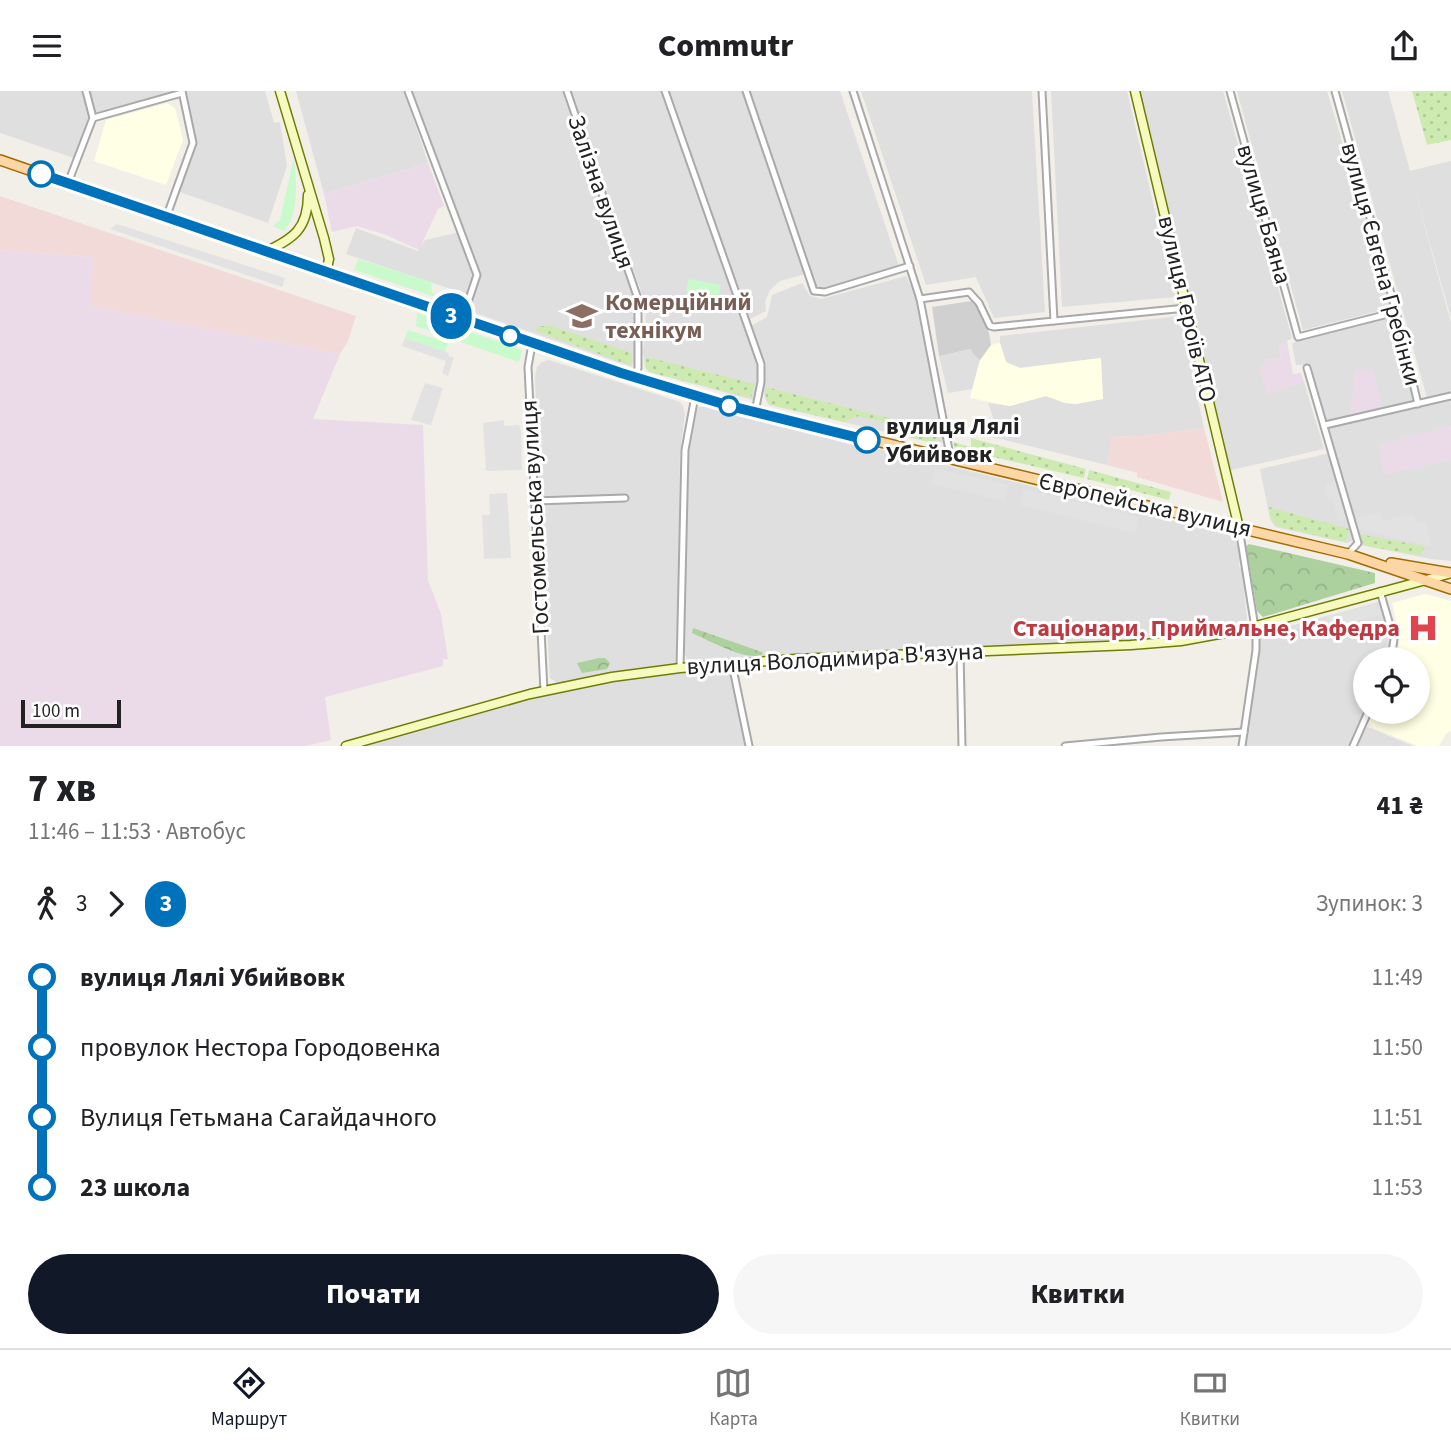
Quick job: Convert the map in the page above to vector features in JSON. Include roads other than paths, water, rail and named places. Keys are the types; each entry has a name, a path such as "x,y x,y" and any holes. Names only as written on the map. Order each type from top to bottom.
{"main road":[{"path":"280,91 329,259 326,273"},
{"name":"вулиця Героїв АТО","path":"1135,91 1239,528"},
{"name":"Європейська вулиця","path":"0,160 532,344 695,396 1348,554 1451,589"},
{"path":"265,252 291,239 300,229 307,207 308,185"},
{"name":"Європейська вулиця","path":"1370,561 1451,573"},
{"name":"вулиця Володимира В'язуна","path":"346,746 544,691 612,677 732,664 1181,641 1255,626 1451,573"}],"street":[{"path":"68,183 93,118 86,91"},
{"path":"408,91 477,275 462,320"},
{"name":"Залізна вулиця","path":"566,91 638,299 638,368 634,377"},
{"path":"664,91 761,364 761,383 755,412"},
{"path":"746,91 814,291 825,292 910,266"},
{"path":"853,91 920,299 949,450 947,459"},
{"path":"1042,91 1054,321"},
{"name":"вулиця Баяна","path":"1230,91 1298,337 1396,312"},
{"name":"вулиця Євгена Гребінки","path":"1335,91 1396,312 1418,404 1451,396"},
{"path":"93,118 182,92 193,143 166,218"},
{"path":"920,299 968,292 977,299 990,326 994,327 1186,308"},
{"name":"Гостомельська вулиця","path":"532,344 528,367 544,691"},
{"path":"1307,368 1357,543 1348,554"},
{"path":"680,668 685,450 695,396"},
{"path":"1325,425 1418,404"},
{"path":"535,501 625,498"},
{"path":"1239,528 1255,626 1256,650 1242,746"},
{"path":"1380,591 1394,639 1393,647"},
{"path":"960,651 962,746"},
{"path":"732,664 749,746"},
{"path":"1353,746 1363,724"},
{"path":"1065,746 1244,732"}],"place":[{"name":"Комерційний технікум","path":"582,316"},
{"name":"вулиця Лялі Убийвовк","path":"867,440"},
{"name":"Стаціонари, Приймальне, Кафедра","path":"1423,628"}]}
